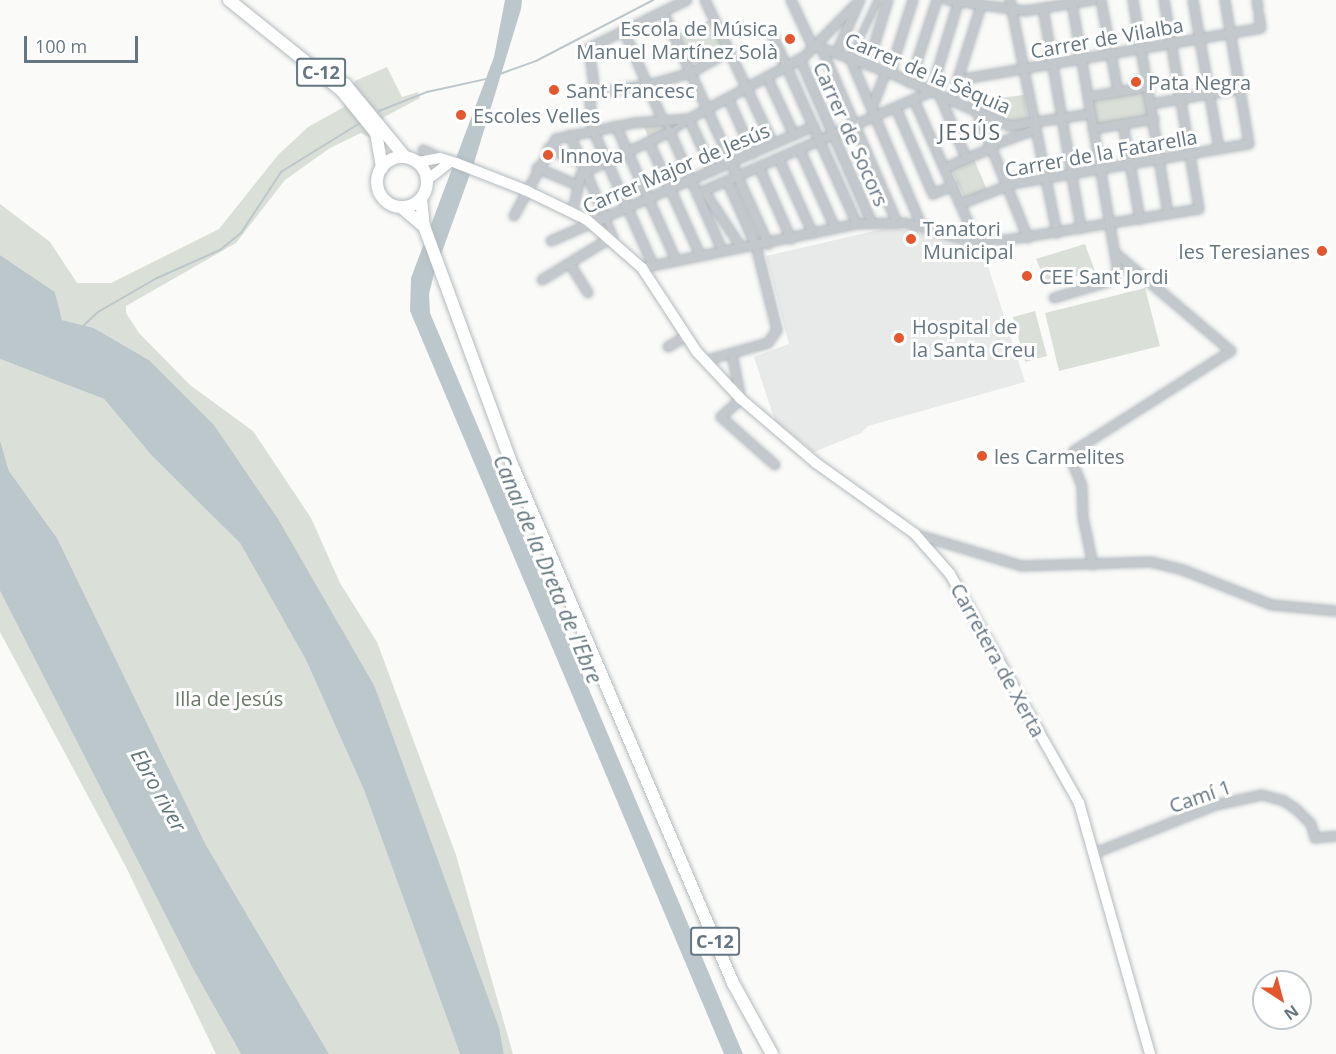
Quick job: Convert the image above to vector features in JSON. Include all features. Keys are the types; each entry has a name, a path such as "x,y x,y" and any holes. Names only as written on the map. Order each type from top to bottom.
{"main road":[{"name":"C-12","path":"229,0 342,91 376,133 382,167 377,180 380,194 401,207 425,227"},
{"name":"C-12","path":"242,0 346,84 405,157"},
{"path":"382,167 392,159 421,157 471,169 573,210 647,267"},
{"path":"421,157 427,180 446,163"},
{"name":"C-12","path":"427,180 421,199 425,227 510,460 550,559 733,983 772,1054"},
{"path":"401,207 421,199"},
{"name":"Carretera de Xerta","path":"647,267 686,336 704,361 741,399 816,463 915,534 950,573 1079,803 1150,1054"}],"street":[{"path":"595,93 589,48 687,0"},
{"path":"705,0 773,144"},
{"path":"791,0 812,45"},
{"path":"877,0 850,58 919,226"},
{"path":"868,65 888,0"},
{"path":"872,108 888,72 913,0"},
{"path":"910,83 937,0"},
{"path":"947,0 1012,11 1093,0"},
{"path":"1010,0 1033,127 1058,233"},
{"path":"1101,0 1119,92"},
{"path":"1133,0 1168,214"},
{"path":"729,51 691,73 648,85 589,93 592,130 627,207 647,267 857,224 897,223 976,240 1028,238 1199,209 1164,0"},
{"path":"1194,0 1219,149"},
{"path":"1151,104 1239,89 1225,0"},
{"path":"573,210 577,185 585,172 670,132 708,108 800,59 860,1"},
{"path":"837,52 860,1"},
{"path":"700,192 931,92 959,1"},
{"path":"1054,298 1114,279 1118,273 1072,3"},
{"path":"951,101 981,6"},
{"path":"1043,8 1081,229"},
{"name":"Carrer de Vilalba","path":"958,80 1261,28 1258,8"},
{"path":"663,12 768,244"},
{"path":"624,31 691,182 741,247"},
{"path":"771,32 857,224"},
{"name":"Carrer de la Sèquia","path":"812,45 888,72 1009,126 1033,127"},
{"path":"821,47 897,223"},
{"name":"Carrer de Socors","path":"800,59 872,223"},
{"path":"767,77 794,135"},
{"path":"1088,97 1148,87"},
{"name":"Carrer de la Fatarella","path":"961,204 1007,185 1249,144 1239,89"},
{"path":"940,96 966,158"},
{"path":"728,98 753,154"},
{"path":"914,100 976,240"},
{"path":"896,108 933,194 953,186"},
{"path":"977,112 1028,238"},
{"path":"1033,127 1090,114"},
{"path":"514,216 537,168 556,139 616,126 689,119"},
{"path":"689,119 713,171"},
{"path":"1093,129 1154,119"},
{"path":"1123,124 1140,219"},
{"path":"616,126 676,260"},
{"name":"Carrer Major de Jesús","path":"551,241 627,207 650,200 814,126"},
{"name":"Carrer de la Sèquia","path":"945,168 1033,127"},
{"path":"570,135 605,217"},
{"path":"649,142 700,255"},
{"path":"548,149 581,162"},
{"path":"800,150 834,228"},
{"path":"779,159 813,234"},
{"path":"759,167 791,239"},
{"path":"537,168 577,185"},
{"path":"704,361 771,341 777,330 756,246 727,181"},
{"path":"700,192 722,250"},
{"path":"542,280 611,238"},
{"path":"1093,565 1083,516 1082,486 1071,459 1074,451 1231,351 1115,253"},
{"path":"570,264 588,293"},
{"path":"668,347 686,336"},
{"path":"732,354 741,399 721,417 776,465"},
{"path":"915,534 975,550 1003,563 1093,565 1151,562 1183,570 1272,605 1336,611"},
{"name":"Camí 1","path":"1095,853 1216,805 1263,795 1284,801 1296,809 1311,824 1314,838 1336,836"}],"shaded area":[{"name":"Hospital de la Santa Creu","path":"891,227 982,247 1025,382 868,426 861,433 814,452 775,421 754,357 789,344 766,256"}],"green space":[{"path":"712,19 725,45 722,52 696,64 691,63 678,34"},
{"path":"387,67 402,97 418,92 420,98 384,117 372,139 361,133 330,148 285,180 236,243 126,306 126,313 139,333 190,385 253,431 311,518 340,583 377,642 456,855 513,1054 504,1054 499,1027 375,687 214,425 149,360 94,328 62,320 55,292 0,255 0,204 50,242 77,283 111,283 219,229 278,155 308,127 344,107 355,81"},
{"path":"1145,91 1148,117 1096,125 1091,101"},
{"path":"1024,95 1028,122 1011,124 966,102"},
{"path":"681,124 649,140 644,126"},
{"path":"974,159 987,190 965,199 951,168"},
{"path":"1085,244 1095,271 1047,284 1036,259"},
{"path":"1145,288 1160,346 1059,371 1045,313"},
{"path":"1035,311 1047,356 1025,362 1013,317"},
{"name":"Illa de Jesús","path":"0,359 104,399 153,457 240,543 306,660 364,790 460,1054 329,1054 206,845 57,538 9,471 0,440"},
{"path":"0,591 192,967 241,1054 216,1054 126,867 0,632"}],"water":[{"path":"505,0 522,0 521,9 474,163 434,274 429,294 430,313 743,1054 724,1054 410,311 411,278 494,57"},
{"path":"0,255 55,292 62,320 94,328 149,360 214,425 278,519 375,687 499,1027 504,1054 460,1054 364,790 306,660 240,543 153,457 104,399 0,359"},
{"name":"Ebro river","path":"0,440 9,471 57,538 206,845 329,1054 241,1054 192,967 0,591"}],"waterway":[{"path":"497,75 536,61 653,0"},
{"path":"379,111 427,92 486,79"},
{"path":"83,326 98,312 157,278 220,250 241,233 281,172 360,123"}],"place":[{"name":"Escola de Música Manuel Martínez Solà","path":"790,39"},
{"name":"Pata Negra","path":"1136,82"},
{"name":"Sant Francesc","path":"554,90"},
{"name":"Escoles Velles","path":"461,115"},
{"name":"Innova","path":"548,155"},
{"name":"Tanatori Municipal","path":"911,239"},
{"name":"les Teresianes","path":"1322,251"},
{"name":"CEE Sant Jordi","path":"1027,276"},
{"name":"Hospital de la Santa Creu","path":"899,338"},
{"name":"les Carmelites","path":"982,456"}],"district":[{"name":"JESÚS","path":"970,132"}],"water label":[{"name":"Canal de la Dreta de l'Ebre","path":"548,569"}]}
